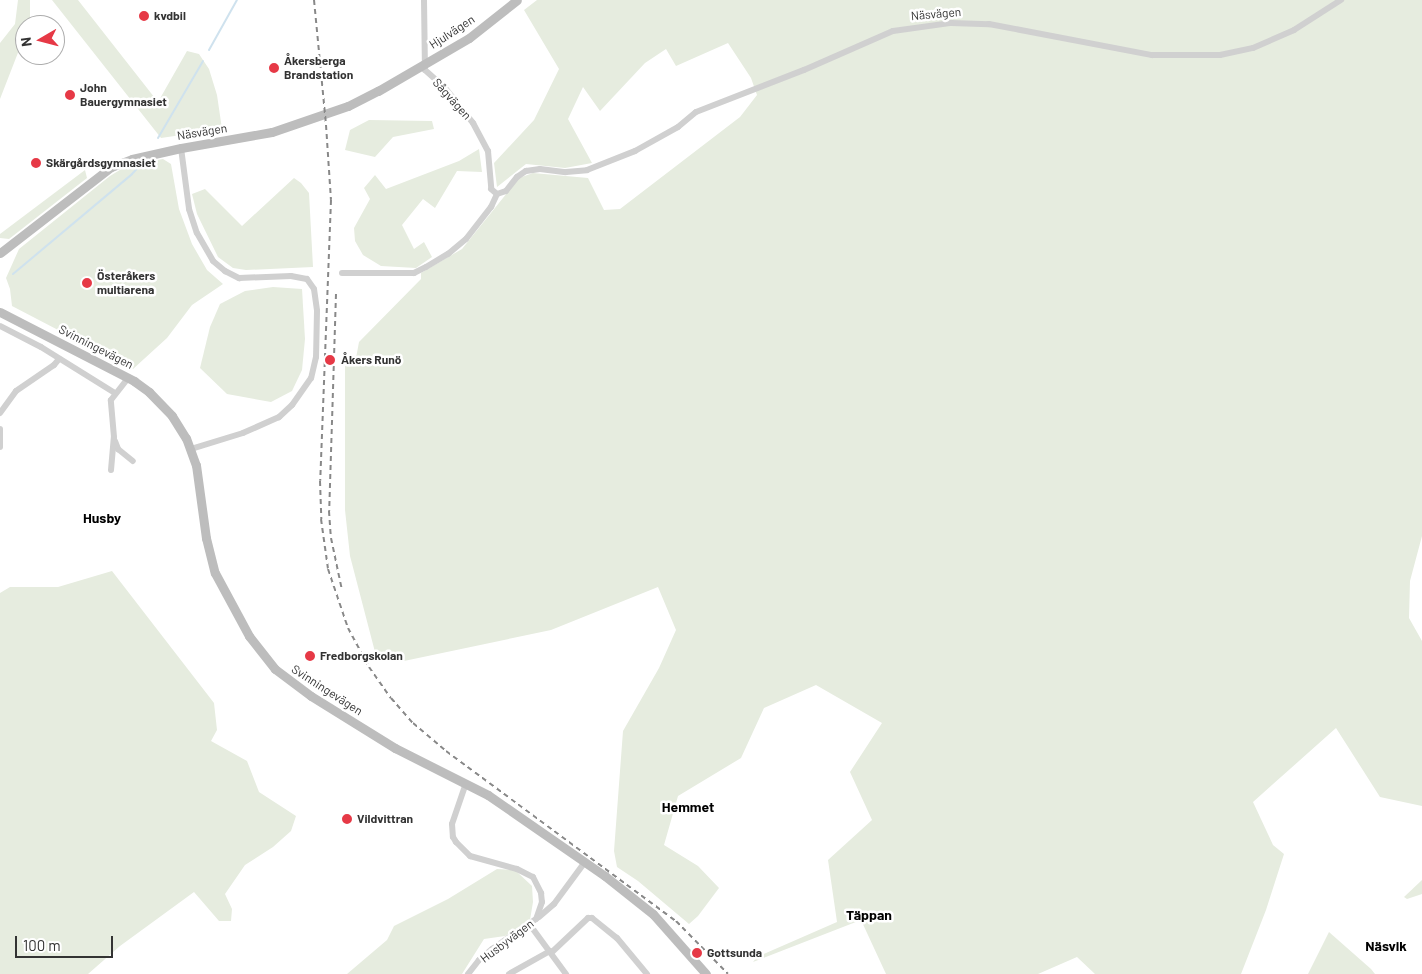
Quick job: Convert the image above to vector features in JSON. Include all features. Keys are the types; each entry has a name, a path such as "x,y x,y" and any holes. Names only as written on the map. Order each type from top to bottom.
{"main road":[{"name":"Hjulvägen","path":"423,65 469,38 517,0"},
{"name":"Näsvägen","path":"0,253 111,167 132,159 181,148 258,136 307,121 356,102 423,65"},
{"name":"Svinningevägen","path":"0,312 128,378 161,402 180,427 191,449 198,473 206,538 215,573 241,623 264,657 295,685 395,748 466,783 511,810 585,862 653,914 706,974"}],"street":[{"path":"423,65 426,50 424,0"},
{"name":"Näsvägen","path":"497,194 506,191 517,177 526,171 540,169 566,172 587,170 662,136 696,112 804,70 893,31 952,23 989,24 1152,55 1220,55 1253,48 1294,30 1341,0"},
{"name":"Sågvägen","path":"423,65 425,70 445,88 473,123 488,151 491,189 497,194"},
{"path":"181,148 189,210 197,233 213,261 224,271 239,278 291,276 307,279 314,289 317,311 316,358 311,378 292,405 279,416 243,433 191,449"},
{"path":"342,273 414,273 426,268 448,254 466,239 491,207 497,194"},
{"path":"0,326 59,358 115,392"},
{"path":"0,413 16,391 54,365 59,358"},
{"path":"111,470 114,437 111,406 115,392 128,378"},
{"path":"0,429 0,446"},
{"path":"114,437 118,449 133,461"},
{"name":"Husbyvägen","path":"466,783 452,824 453,837 470,856 517,869 533,877 541,893 542,902 536,919 530,925 492,949 479,960 468,974"},
{"path":"536,919 554,904 585,862"},
{"path":"509,974 550,952 588,918 592,918 617,938 647,974"},
{"path":"530,925 566,974"}],"shaded area":[{"path":"18,0 30,0 30,15 16,15"},
{"path":"52,0 78,0 158,102 187,51 199,54 209,69 217,95 222,129 161,138"},
{"path":"537,0 1422,0 1422,536 1410,581 1409,618 1422,641 1422,806 1380,797 1336,728 1253,802 1273,845 1284,854 1266,910 1241,974 1095,974 1077,957 1038,974 886,974 861,920 753,962 757,957 837,922 828,860 872,820 850,772 882,723 816,685 764,708 741,758 678,796 664,845 698,866 719,888 698,916 689,924 638,881 617,867 614,851 623,731 659,668 676,630 658,587 551,630 404,661 375,652 350,556 345,510 345,361 356,358 359,342 421,279 421,273 462,249 519,178 533,173 588,178 604,210 620,209 740,117 757,95 751,78 728,43 676,66 666,49 645,63 600,111 583,87 568,119 592,163 565,168 526,164 497,187 494,163 534,120 559,69 524,10"},
{"path":"15,24 15,60 0,99 0,43"},
{"path":"369,120 432,121 434,129 393,137 375,157 345,150 350,130"},
{"path":"479,149 482,172 457,171 435,208 423,199 402,225 414,249 424,242 432,257 416,268 381,266 363,255 355,241 354,228 370,199 364,188 375,175 386,189 459,161"},
{"path":"163,159 171,164 179,209 192,244 207,270 223,284 192,305 167,338 133,369 12,306 10,289 6,278 19,249 110,176 128,165"},
{"path":"85,170 87,178 9,239 0,238 0,234"},
{"path":"294,178 309,193 313,267 246,270 233,268 218,257 197,214 192,194 205,189 242,226"},
{"path":"273,287 302,289 305,339 302,370 292,391 271,402 227,394 200,368 210,327 220,304 245,291"},
{"path":"112,571 214,703 217,730 211,741 247,761 259,792 296,816 291,831 273,847 245,865 225,894 232,909 231,921 219,921 194,892 120,946 88,974 0,974 0,593 10,587 58,587"},
{"path":"497,869 515,870 532,886 533,902 530,920 505,936 484,939 462,974 347,974 387,940 394,926 448,899"},
{"path":"1422,880 1422,894 1407,899 1404,897"},
{"path":"1329,932 1371,969 1375,974 1308,974"}],"waterway":[{"path":"209,50 237,0"},
{"path":"158,138 203,61"},
{"path":"13,274 132,174 144,161"}],"railway":[{"path":"314,0 331,200 320,481 321,519 328,569 348,628 369,667 391,698 413,723 446,751 676,921 728,974"},
{"path":"336,294 329,511 331,538 342,590"}],"place":[{"name":"kvdbil","path":"144,16"},
{"name":"Åkersberga Brandstation","path":"274,68"},
{"name":"John Bauergymnasiet","path":"70,95"},
{"name":"Skärgårdsgymnasiet","path":"36,163"},
{"name":"Österåkers multiarena","path":"87,283"},
{"name":"Åkers Runö","path":"330,360"},
{"name":"Fredborgskolan","path":"310,656"},
{"name":"Vildvittran","path":"347,819"},
{"name":"Gottsunda","path":"697,953"}],"district":[{"name":"Husby","path":"102,518"},
{"name":"Hemmet","path":"688,807"},
{"name":"Täppan","path":"869,915"},
{"name":"Näsvik","path":"1386,946"}]}
